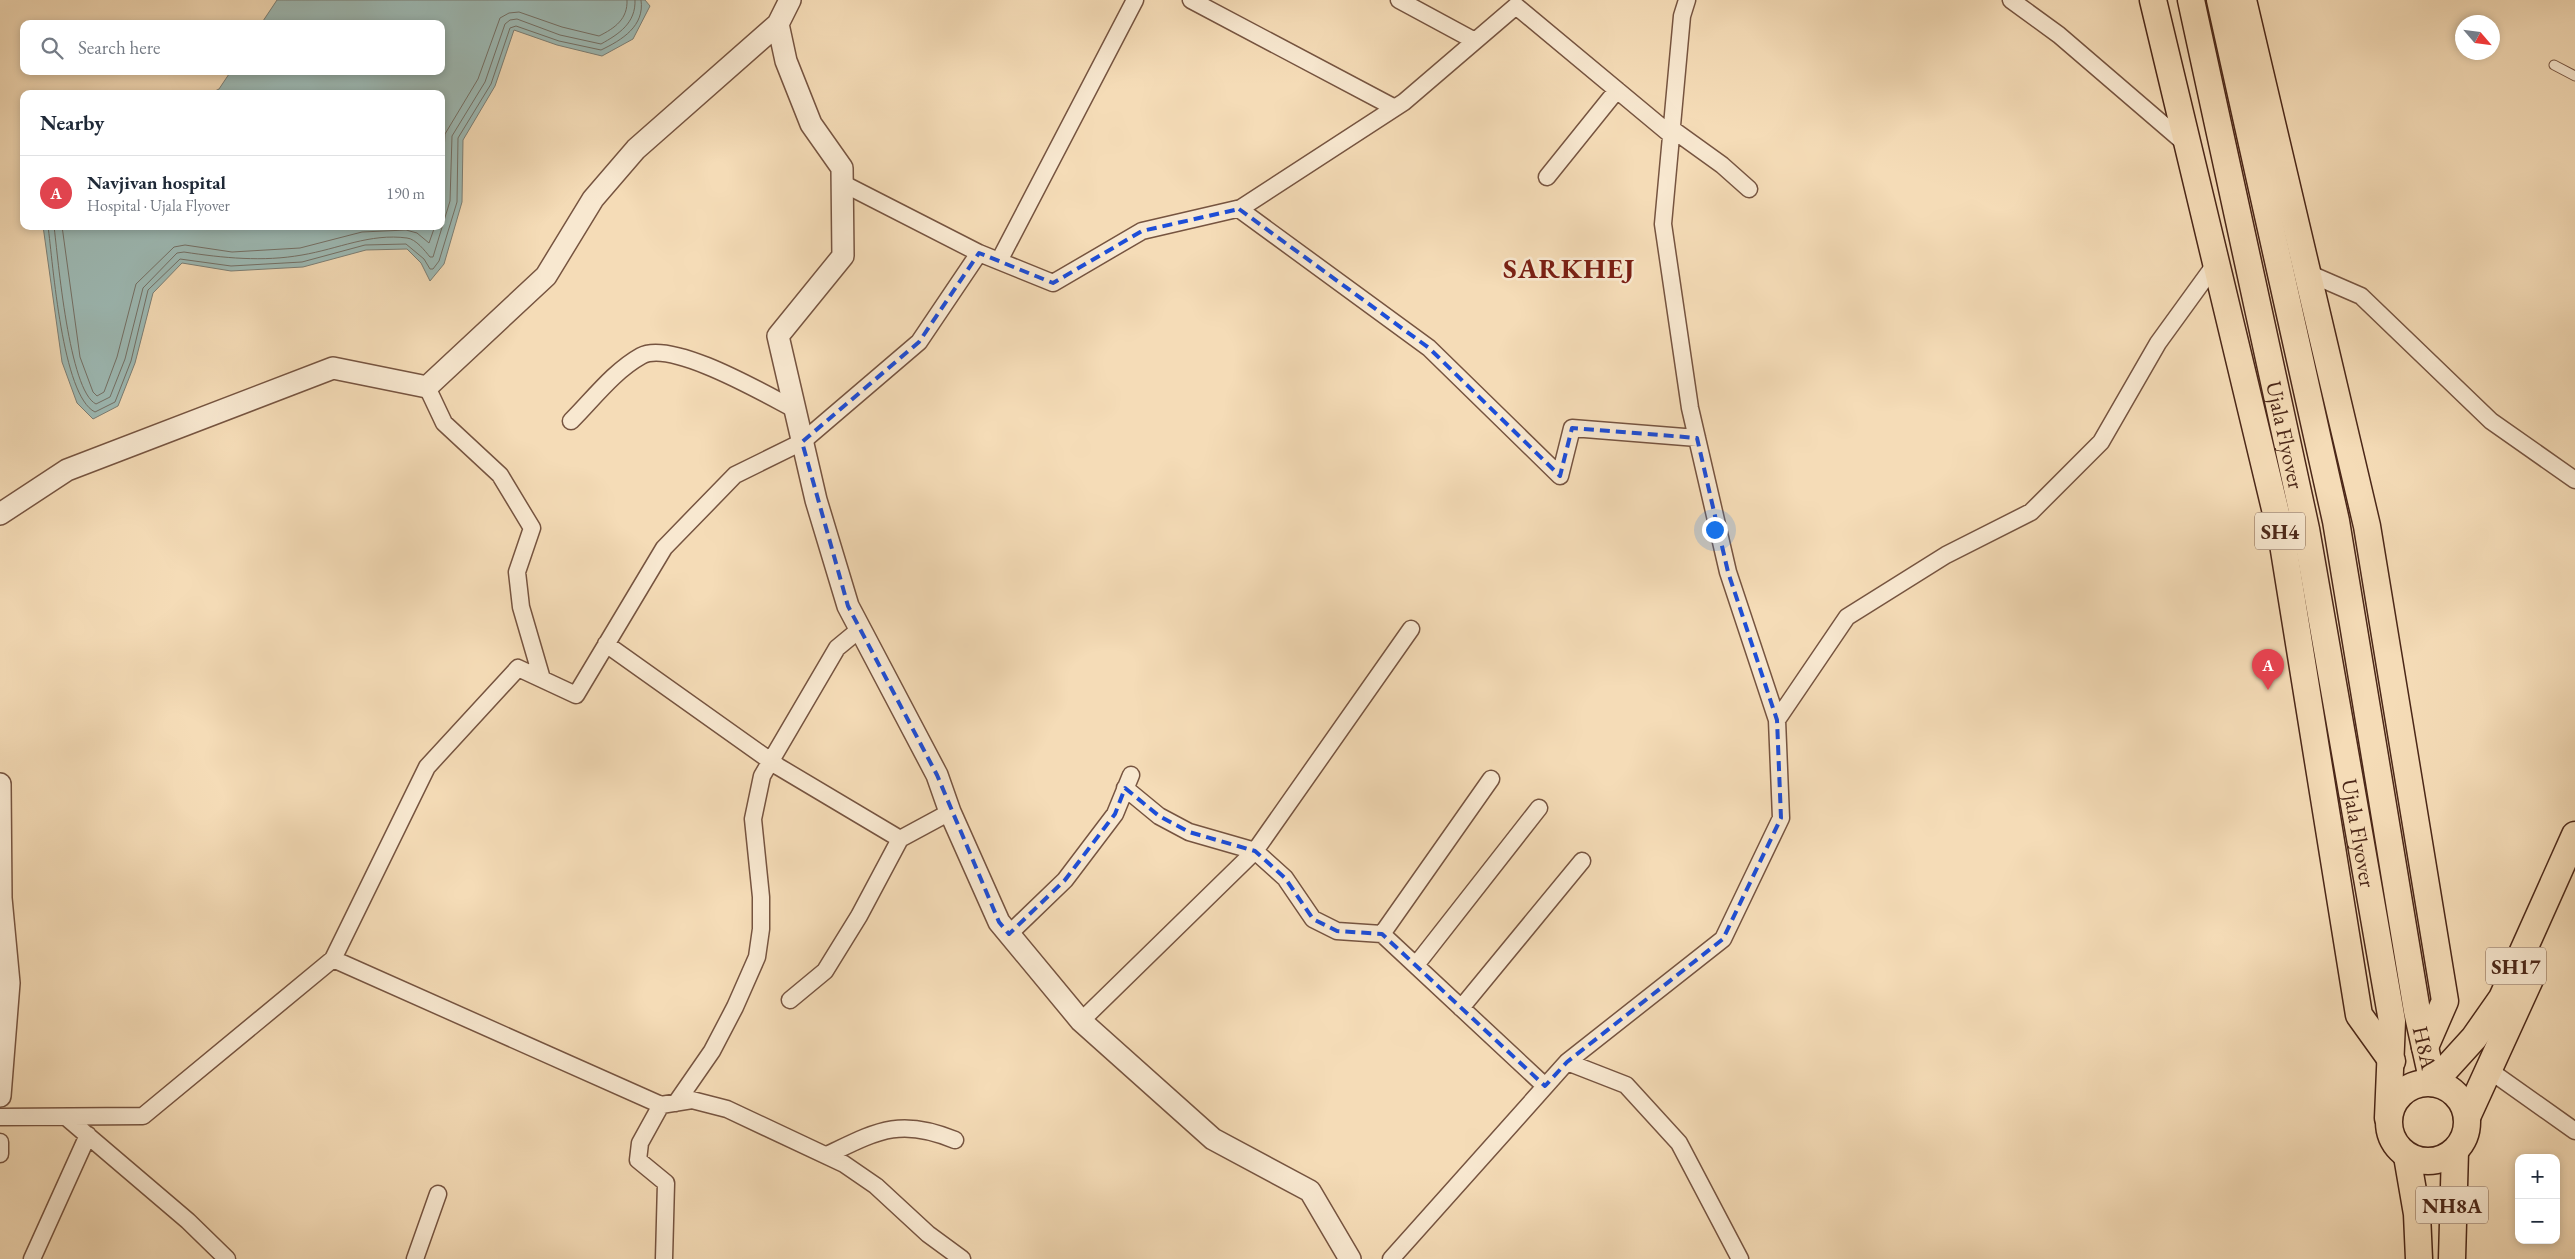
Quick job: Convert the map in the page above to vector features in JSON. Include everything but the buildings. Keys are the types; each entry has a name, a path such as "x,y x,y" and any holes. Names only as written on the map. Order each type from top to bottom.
{"main road":[{"name":"SH4","path":"2152,0 2282,538 2359,1015 2392,1061"},
{"name":"Ujala Flyover","path":"2191,0 2306,529 2392,1021 2392,1061"},
{"name":"Ujala Flyover","path":"2220,0 2336,521 2418,1011"},
{"path":"2243,0 2367,526 2445,1001 2424,1047"},
{"name":"SH17","path":"2433,1083 2474,1038 2502,998 2575,834"},
{"name":"SH17","path":"2467,1117 2575,879"},
{"name":"H8A","path":"2418,1011 2433,1083"},
{"path":"2388,1118 2396,1100 2409,1087 2421,1083 2433,1083 2446,1087 2456,1094 2464,1105 2467,1117 2467,1130 2455,1151 2444,1158 2432,1162 2419,1161 2407,1156 2392,1139 2388,1118 2392,1061"},
{"name":"NH8A","path":"2452,1259 2455,1151"},
{"name":"NH8A","path":"2407,1156 2417,1214 2419,1259"}],"street":[{"path":"427,387 546,276 593,199 636,149 778,24 790,0"},
{"path":"999,261 1134,0"},
{"path":"1191,0 1395,108"},
{"path":"1399,0 1475,41"},
{"path":"1391,1259 1567,1062 1723,939 1780,818 1777,720 1728,572 1690,408 1663,224 1682,16 1687,0"},
{"path":"2011,0 2059,35 2188,145"},
{"path":"842,183 979,254 1053,283 1142,231 1239,209 1395,108 1518,3 1617,90 1672,132 1722,165 1749,189"},
{"path":"778,24 786,61 811,124 842,168 843,256 778,336 816,500 848,606 937,775 950,812 999,922 1081,1021 1213,1140 1310,1191 1350,1259"},
{"path":"1547,177 1617,90"},
{"path":"1239,209 1429,348 1560,476 1572,428 1697,438"},
{"path":"0,1117 143,1116 332,959 427,767 518,668 576,694 664,548 735,475 802,442 920,342 979,254"},
{"path":"1777,720 1847,617 1946,555 2031,512 2101,442 2158,343 2216,264"},
{"path":"2308,273 2361,296 2491,421 2575,480"},
{"path":"571,421 620,371 643,354 667,353 702,363 794,409"},
{"path":"0,514 67,470 333,368 427,387"},
{"path":"427,387 444,423 500,475 532,528 517,572 521,607 542,679"},
{"path":"1081,1021 1255,851 1412,629"},
{"path":"664,1259 666,1183 638,1160 640,1143 668,1104 712,1051 735,1007 757,957 761,928 761,897 754,819 762,776 769,760 837,648 860,630"},
{"path":"606,644 769,760 900,839"},
{"path":"1382,934 1491,779"},
{"path":"1009,934 1065,880 1115,814 1128,781 1159,816 1188,832 1255,851 1285,878 1313,919 1337,932 1382,934 1545,1086"},
{"path":"0,784 2,898 9,983 0,1096"},
{"path":"1416,965 1539,808"},
{"path":"790,1000 825,971 859,916 900,839 950,812"},
{"path":"1462,1008 1582,861"},
{"path":"332,959 668,1104 692,1100 727,1109 827,1155 876,1186 928,1234 962,1259"},
{"path":"1567,1062 1626,1085 1679,1143 1740,1259"},
{"path":"2489,1070 2575,1131"},
{"path":"66,1117 188,1221 226,1259"},
{"path":"827,1155 875,1133 892,1129 916,1127 955,1140"},
{"path":"32,1259 88,1135"},
{"path":"0,1142 0,1154"},
{"path":"415,1259 438,1194"}],"lane":[{"path":"2554,65 2575,76"}],"highlighted area":[{"path":"1239,209 1429,348 1560,476 1572,428 1697,438 1728,572 1777,720 1781,818 1723,939 1567,1062 1545,1086 1382,934 1337,931 1313,919 1285,878 1255,851 1189,832 1159,816 1125,788 1115,814 1065,880 1009,934 999,922 937,775 848,606 802,442 919,342 979,253 1053,283 1142,231"}],"water":[{"path":"277,0 645,0 650,6 633,39 602,56 557,45 514,30 495,86 463,140 462,202 444,264 430,281 421,263 407,249 366,250 303,267 231,271 182,263 153,293 135,363 118,406 93,419 77,403 62,362 44,230 445,230 445,90 217,90 228,75 445,75 445,20 264,20"}],"place":[{"name":"Navjivan hospital","path":"2268,690"}],"district":[{"name":"SARKHEJ","path":"1569,268"}]}
